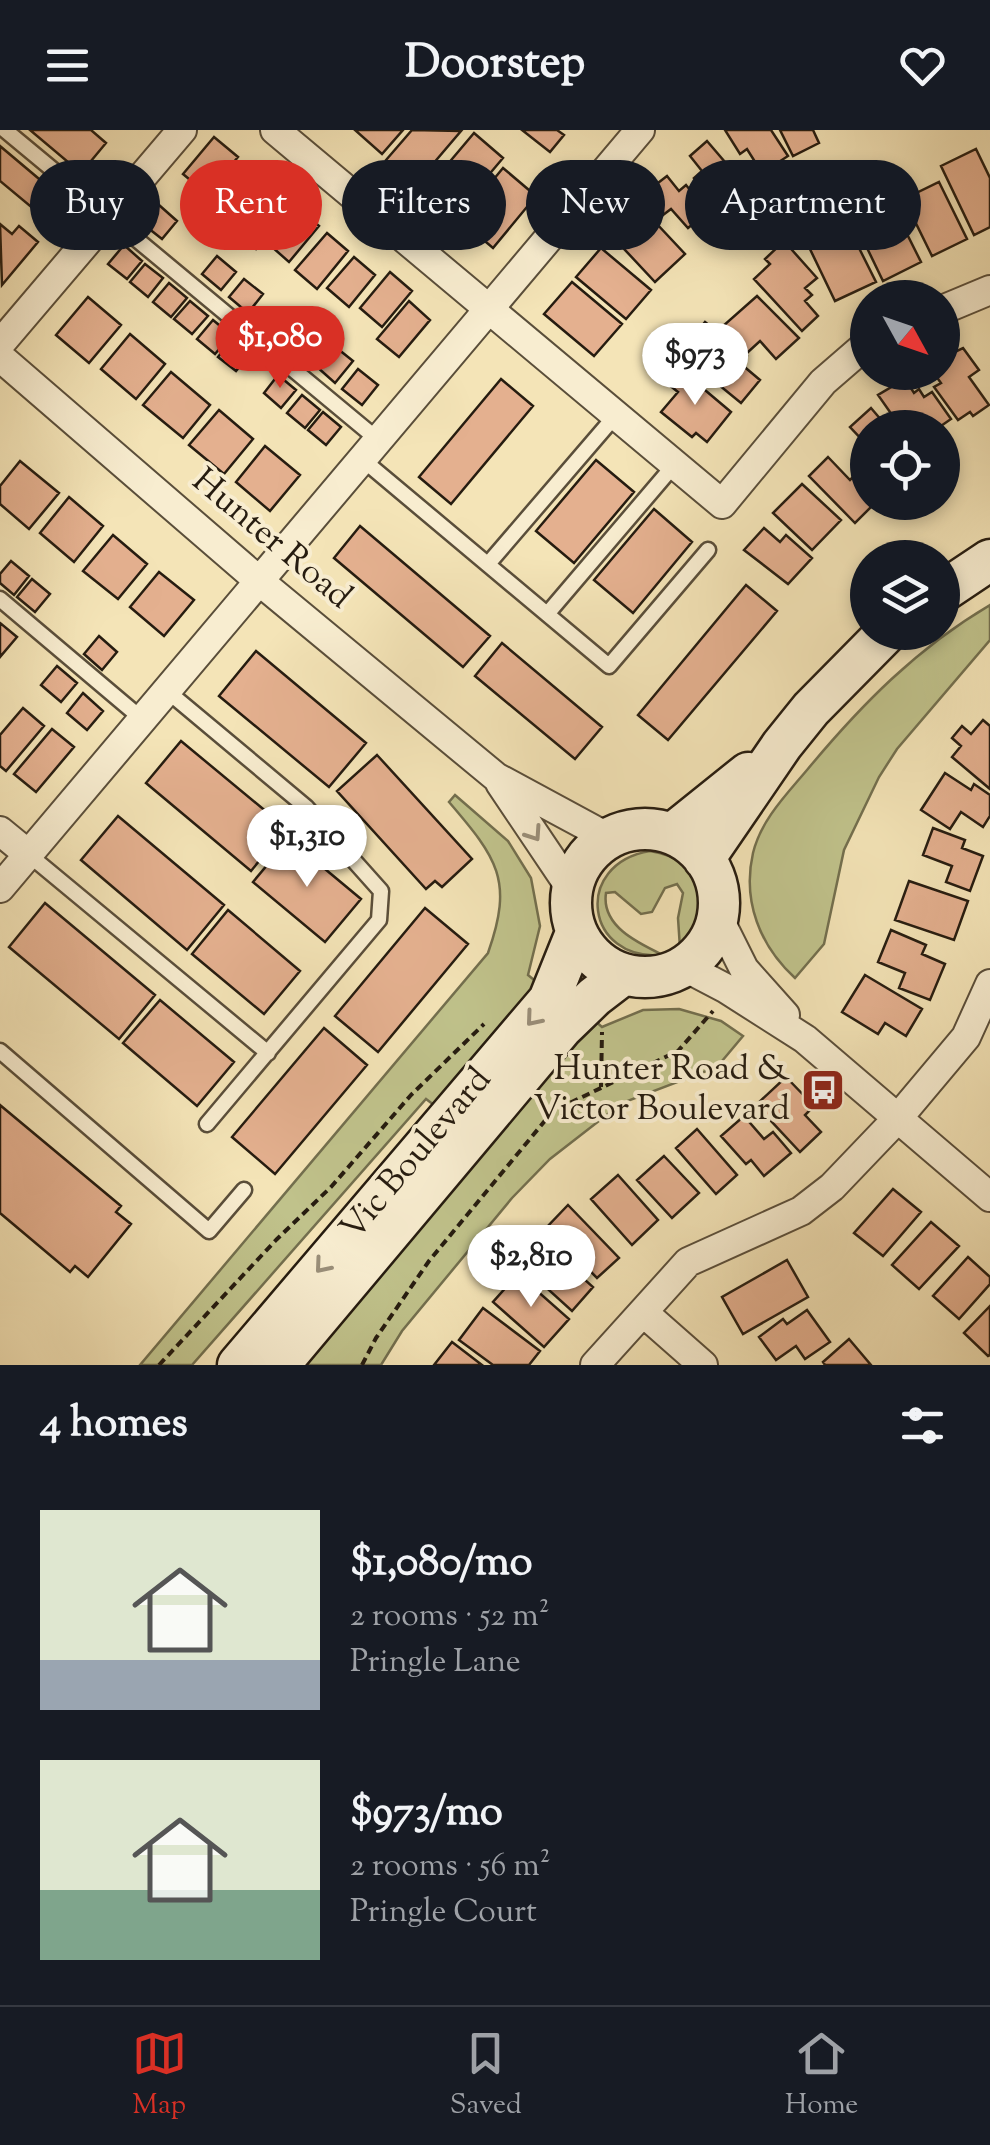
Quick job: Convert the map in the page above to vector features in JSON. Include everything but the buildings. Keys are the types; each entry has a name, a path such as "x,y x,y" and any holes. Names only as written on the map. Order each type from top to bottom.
{"street":[{"path":"157,160 182,130"},
{"path":"276,130 722,504 823,382 850,358"},
{"path":"0,888 640,130"},
{"path":"0,344 80,250"},
{"path":"960,302 990,290"},
{"name":"Hunter Road","path":"0,357 258,580 496,777 609,838"},
{"path":"960,580 990,560"},
{"path":"704,859 782,745 869,650"},
{"path":"672,834 782,745"},
{"name":"Hunter Road","path":"496,777 572,890"},
{"path":"651,829 672,834 690,844 714,876 719,896 718,917 711,936 700,953 665,974 644,977 604,966 576,933 571,912 572,890 585,860 609,838 629,830 651,829"},
{"path":"0,831 28,854"},
{"path":"718,917 744,968 805,1039"},
{"name":"Vic Boulevard","path":"238,1365 550,1000 576,933"},
{"path":"683,966 805,1039 990,1197"},
{"name":"Vic Boulevard","path":"279,1365 562,1028 624,974"},
{"path":"595,1365 688,1262 801,1211 832,1187 898,1118 966,1037 990,984"},
{"path":"644,1313 703,1365"}],"lane":[{"path":"6,130 42,160"},
{"path":"147,250 369,449 488,564 610,666 708,550"},
{"path":"488,564 616,415"},
{"path":"548,614 674,464"},
{"path":"0,599 142,719"},
{"path":"166,690 306,807 380,892 379,920 208,1124"},
{"path":"28,854 268,1053"},
{"path":"0,1051 210,1232 244,1190"}],"path":[{"path":"159,1365 276,1240 332,1187 411,1095 496,1012"},
{"path":"362,1365 429,1261 554,1111 678,1051 712,1013"},
{"path":"601,1087 602,1023"}],"green space":[{"path":"990,605 990,640 897,749 879,777 844,850 824,944 795,978 763,937 752,905 750,871 762,830 775,808 827,746 914,659 925,650 960,650 963,622"},
{"path":"455,795 508,841 531,878 540,926 528,975 539,984 438,1108 426,1099 192,1365 140,1365 488,953 496,928 500,888 489,855 449,802"},
{"path":"650,851 684,864 694,875 703,903 693,934 680,948 678,918 683,893 677,884 665,888 652,912 641,914 615,892 606,893 606,905 623,932 663,955 637,953 617,944 604,929 598,911 599,891 608,874 625,859"},
{"path":"679,1009 721,1021 743,1036 717,1067 622,1103 550,1159 512,1198 402,1331 381,1365 302,1365 593,1019 602,1027 643,1010"}],"place":[{"name":"Hunter Road & Victor Boulevard","path":"823,1090"}]}
